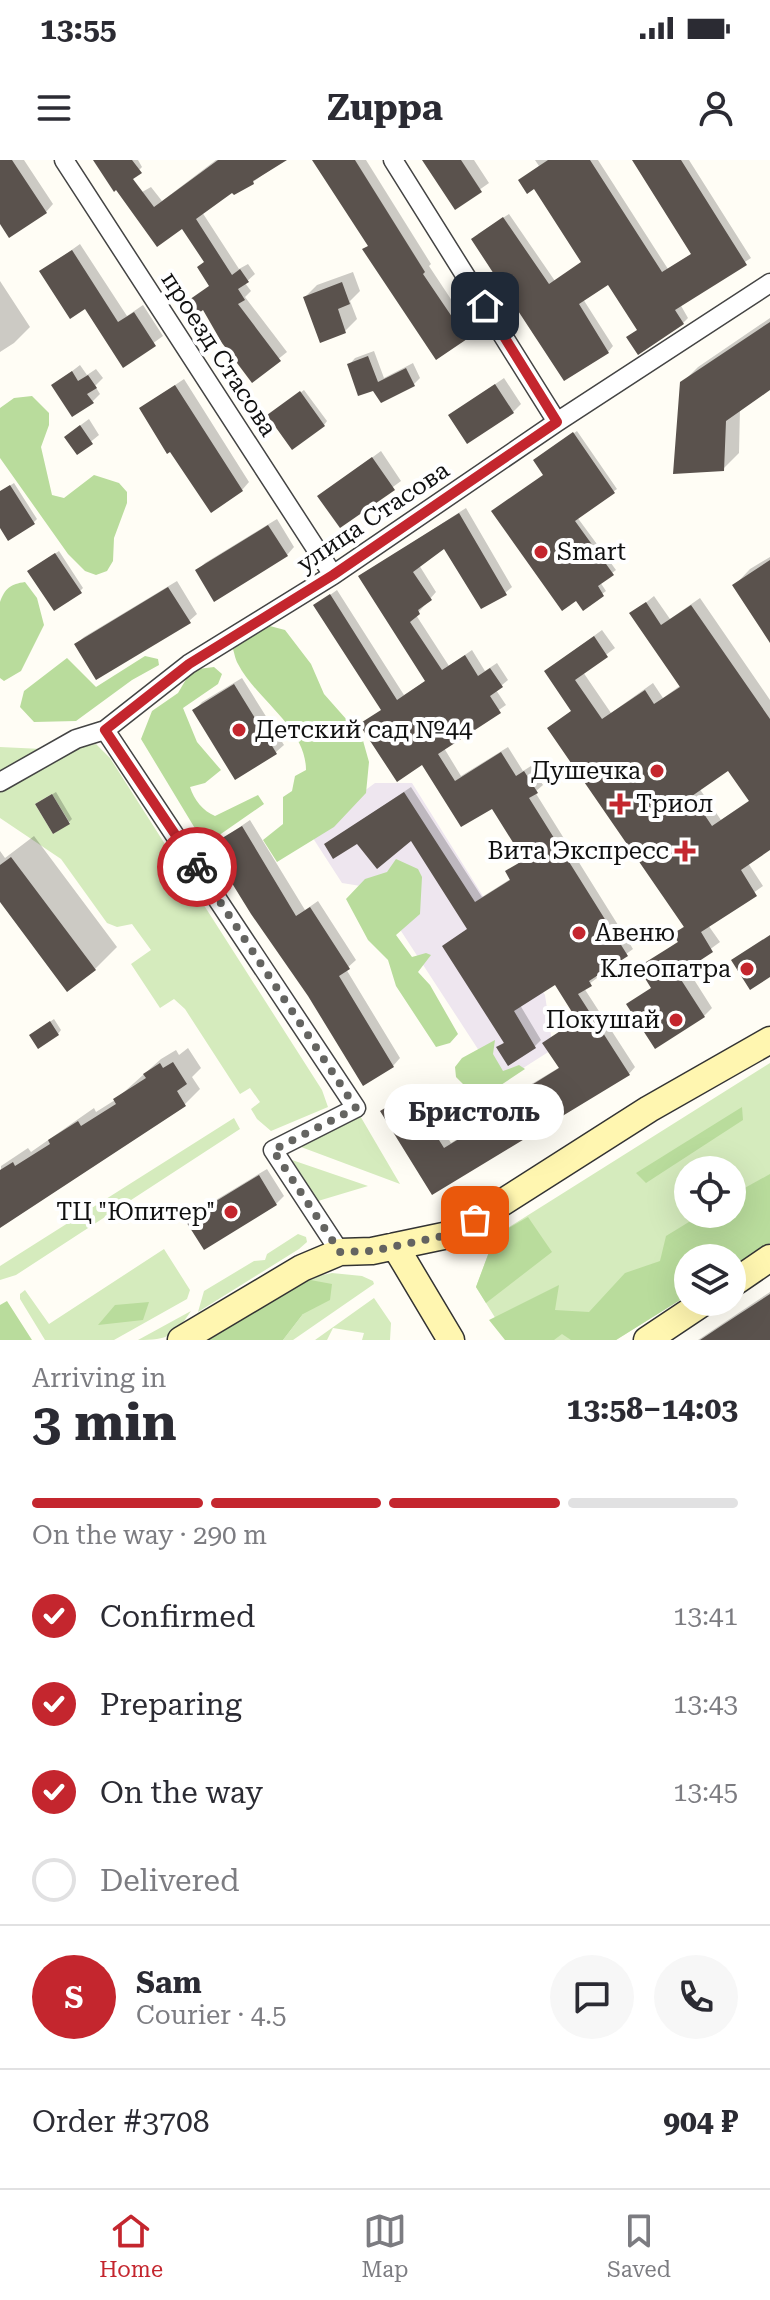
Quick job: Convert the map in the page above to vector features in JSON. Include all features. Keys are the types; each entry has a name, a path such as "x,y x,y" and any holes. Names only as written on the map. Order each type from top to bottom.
{"main road":[{"path":"181,1340 302,1268 340,1252 372,1251 453,1234 649,1109 770,1040"},
{"path":"395,1246 451,1340"},
{"path":"746,1274 770,1258"},
{"path":"647,1340 683,1316"}],"street":[{"name":"проезд Стасова","path":"64,160 333,575"},
{"path":"393,160 557,422"},
{"name":"улица Стасова","path":"0,782 76,739 105,730 189,664 333,575 557,422 770,283"},
{"path":"105,730 356,1108 273,1150 340,1252"}],"shaded area":[{"path":"375,783 412,783 545,995 553,1049 500,1083 373,888 342,883 309,832"}],"green space":[{"path":"32,396 49,413 49,425 41,447 52,495 64,498 94,475 119,483 127,492 127,503 114,538 113,561 107,571 96,575 85,571 68,554 0,458 0,408 14,398"},
{"path":"25,582 37,598 44,625 21,671 4,681 0,678 0,602 9,588"},
{"path":"266,625 285,630 311,664 324,694 362,737 369,762 366,793 334,827 277,862 263,840 283,824 283,797 292,791 295,776 306,770 304,755 289,727 246,677 232,646"},
{"path":"145,656 158,659 159,665 132,680 76,721 34,722 20,707 24,691 67,658 96,687"},
{"path":"214,667 222,674 218,684 183,708 197,742 221,770 205,783 190,787 203,808 215,816 258,795 264,804 205,845 141,739 152,711 178,693 188,676 198,669"},
{"path":"96,744 110,758 322,1090 328,1107 271,1131 257,1119 251,1109 260,1102 250,1088 240,1094 185,1009 174,999 160,1008 131,964 151,950 132,924 117,927 107,923 61,859 0,818 0,790 70,750","holes":["52,794 70,823 53,834 35,804"]},
{"path":"0,747 42,749 0,774"},
{"path":"396,859 418,869 422,877 420,914 396,935 412,957 426,953 431,955 418,972 430,985 458,1034 450,1043 436,1047 396,986 388,960 368,940 346,899 365,879 387,872"},
{"path":"495,1040 493,1054 503,1071 519,1065 525,1069 495,1089 471,1092 456,1077 455,1067 462,1058"},
{"path":"770,1063 770,1243 746,1258 746,1244 674,1244 674,1304 616,1340 509,1340 476,1287 495,1236"},
{"path":"742,1107 743,1120 688,1156 674,1156 674,1165 646,1183 636,1173"},
{"path":"359,1114 400,1184 293,1144"},
{"path":"234,1118 240,1129 16,1275 0,1280 0,1266"},
{"path":"292,1160 368,1186 318,1201"},
{"path":"770,1174 770,1243 746,1258 746,1244 674,1244 674,1304 616,1340 571,1340 562,1334 554,1340 505,1340 489,1320 559,1285 555,1310 589,1312 625,1273 660,1261 666,1236 679,1228 746,1228 746,1187"},
{"path":"528,1217 552,1252 486,1303 476,1287 495,1236"},
{"path":"298,1234 306,1237 307,1242 299,1249 198,1312 204,1291 254,1261 265,1260 267,1254"},
{"path":"164,1249 190,1290 187,1299 114,1340 45,1340 20,1299 20,1294 25,1290 49,1324"},
{"path":"332,1273 362,1276 374,1284 293,1340 283,1340 303,1314 305,1279"},
{"path":"305,1279 332,1284 330,1300 303,1314 283,1340 200,1340"},
{"path":"374,1298 391,1323 390,1340 362,1340 364,1333 333,1328 327,1340 315,1340"},
{"path":"7,1301 32,1340 0,1340 0,1305"},
{"path":"149,1302 143,1320 98,1325 115,1305"},
{"path":"191,1311 170,1335 138,1340"}],"building":[{"path":"0,160 12,160 47,213 9,238 0,224"},
{"path":"93,160 132,160 142,173 133,179 154,207 218,160 287,160 196,219 232,275 240,269 249,282 238,289 245,300 238,304 281,361 252,383 222,343 203,310 195,316 186,302 209,286 197,267 204,262 182,229 157,247"},
{"path":"312,160 355,160 425,272 423,274 467,339 436,360 362,249 368,246"},
{"path":"422,160 461,160 482,192 455,210"},
{"path":"548,160 590,160 662,272 691,254 632,160 681,160 747,265 675,310 684,324 638,355 626,337 637,330 608,285 579,304 609,353 564,381 471,239 503,217 549,284 581,262 534,189 527,194 518,180"},
{"path":"72,250 118,322 134,312 156,346 123,368 85,309 70,319 39,271"},
{"path":"342,282 350,304 338,309 346,333 320,343 303,297"},
{"path":"770,322 770,390 726,421 724,471 673,474 680,382"},
{"path":"368,356 378,382 406,368 415,386 381,403 373,391 358,396 347,364"},
{"path":"72,371 78,381 88,375 97,388 87,394 94,403 72,417 51,385"},
{"path":"495,384 514,413 467,444 448,415"},
{"path":"175,385 243,491 211,513 170,452 167,454 139,408"},
{"path":"300,391 325,426 292,450 267,415"},
{"path":"80,425 93,444 77,455 64,437"},
{"path":"573,432 615,493 575,521 614,575 598,586 604,596 583,611 576,601 562,611 491,511 543,475 533,460"},
{"path":"372,457 395,490 340,528 317,496"},
{"path":"10,485 35,524 8,541 0,528 0,491"},
{"path":"459,513 507,595 481,609 444,549 413,572 432,600 418,610 420,614 410,622 442,670 465,655 478,676 490,668 503,687 490,696 501,713 438,754 455,781 501,752 516,776 524,771 538,793 529,798 628,956 589,981 592,986 578,994 630,1075 432,1195 380,1111 415,1090 426,1108 421,1111 444,1148 526,1098 522,1091 559,1068 542,1043 577,1020 555,985 514,1011 536,1048 508,1066 496,1047 504,1043 442,946 467,929 411,841 377,869 357,844 333,859 324,844 404,792 475,902 510,880 505,871 524,860 492,809 461,827 422,765 397,782 359,724 381,710 313,605 330,594 397,700 425,681 358,576"},
{"path":"268,525 288,556 214,602 195,570"},
{"path":"55,553 82,593 54,611 27,571"},
{"path":"770,560 770,643 732,585"},
{"path":"168,587 191,623 96,680 74,644"},
{"path":"646,602 661,625 691,605 770,719 770,850 741,870 757,896 701,932 713,952 678,975 705,1017 655,1049 626,1004 651,988 638,967 678,942 672,934 684,927 547,728 571,711 544,671 594,636 608,657 575,680 602,719 645,690 654,704 680,687 629,613","holes":["728,771 749,801 712,826 692,796"]},
{"path":"234,684 277,754 235,780 192,710"},
{"path":"52,794 70,824 53,834 35,804"},
{"path":"242,826 296,916 310,907 350,969 339,976 394,1067 363,1086 209,846"},
{"path":"11,857 96,970 67,992 0,902 0,865"},
{"path":"770,935 770,977 750,990 731,960"},
{"path":"50,1021 59,1035 38,1049 29,1035"},
{"path":"173,1062 187,1084 177,1091 186,1106 0,1228 0,1170 13,1162 15,1166 50,1144 48,1140 78,1121 81,1126 116,1104 113,1099 146,1078 143,1074 160,1063 163,1068"},
{"name":"ТЦ \"Юпитер\"","path":"259,1175 277,1205 204,1250 185,1220"},
{"path":"770,1294 770,1340 700,1340 736,1316 746,1316 746,1310"}],"way so far":[{"path":"197,867 356,1108 273,1150 340,1252 372,1251 453,1234 475,1220"}],"place":[{"name":"Smart","path":"541,552"},
{"name":"Детский сад №44","path":"239,730"},
{"name":"Душечка","path":"657,771"},
{"name":"Триол","path":"620,804"},
{"name":"Вита Экспресс","path":"685,851"},
{"name":"Авеню","path":"579,933"},
{"name":"Клеопатра","path":"747,969"},
{"name":"Покушай","path":"676,1020"},
{"name":"ТЦ \"Юпитер\"","path":"231,1212"},
{"name":"Бристоль","path":"475,1220"}],"route":[{"path":"197,867 105,730 189,664 333,575 557,422 485,306"}]}
